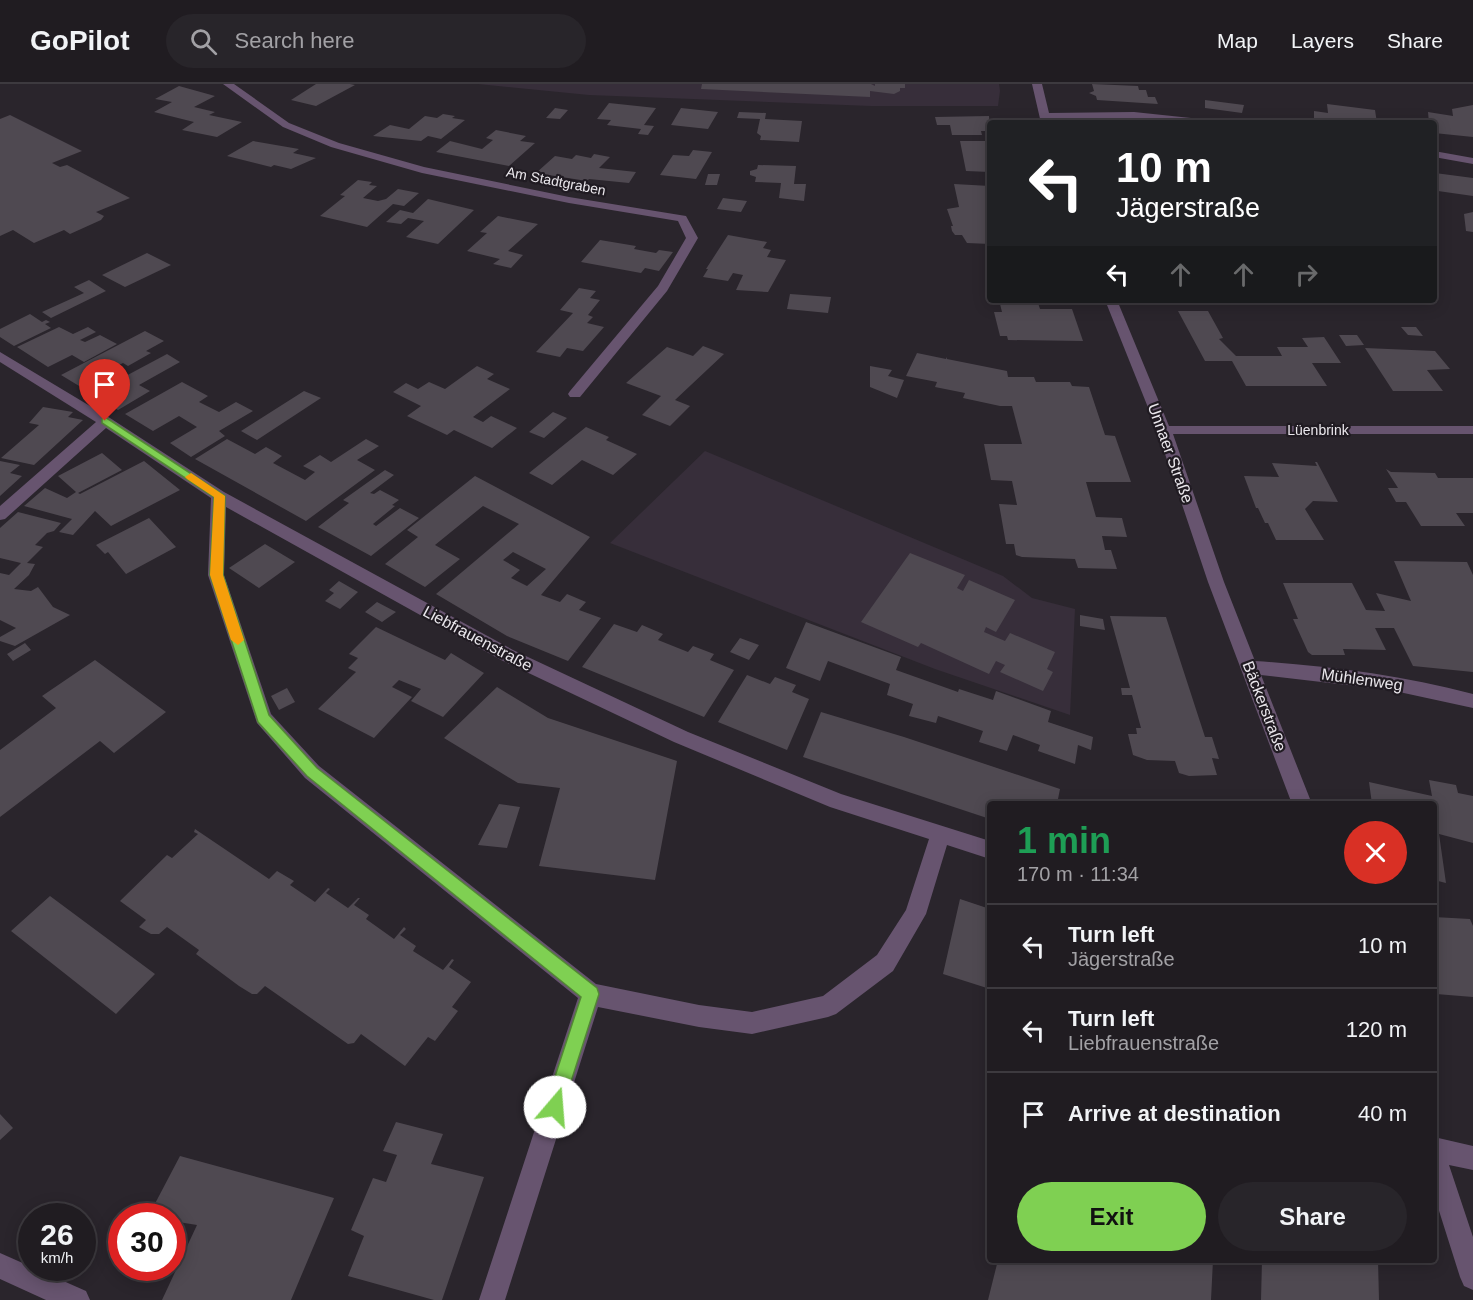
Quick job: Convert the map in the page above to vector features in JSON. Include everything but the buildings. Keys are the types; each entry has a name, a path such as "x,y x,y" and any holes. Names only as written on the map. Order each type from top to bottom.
{"street":[{"name":"Am Stadtgraben","path":"228,84 286,125 335,145 422,170 570,200 682,218 692,238 663,288 575,394"},
{"path":"1037,84 1045,120 1134,115 1182,120"},
{"path":"1437,155 1473,161"},
{"name":"Unnaer Straße","path":"1111,303 1164,430 1226,609"},
{"name":"Liebfrauenstraße","path":"0,356 219,496 507,655 671,732 837,801 987,849"},
{"path":"0,515 105,421"},
{"name":"Lüenbrink","path":"1164,430 1473,430"},
{"path":"219,496 216,575 263,718 312,772 591,994 699,1016 752,1023 828,1006 885,963 915,914 941,834"},
{"name":"Bäckerstraße","path":"1226,609 1301,801"},
{"name":"Mühlenweg","path":"1250,667 1351,675 1402,683 1473,700"},
{"path":"492,1300 591,994"},
{"path":"1437,1150 1473,1158"},
{"path":"1437,1165 1473,1277"},
{"path":"0,1266 77,1300"}],"shaded area":[{"path":"478,84 999,84 1000,91 998,106 871,106 589,95"},
{"path":"705,451 1003,576 1032,598 1075,609 1070,715 935,669 610,543"}],"slow traffic":[{"path":"191,477 219,496 216,575 238,640"}],"route":[{"path":"105,421 219,496 216,575 263,718 312,772 352,806 591,994 555,1107"}]}
